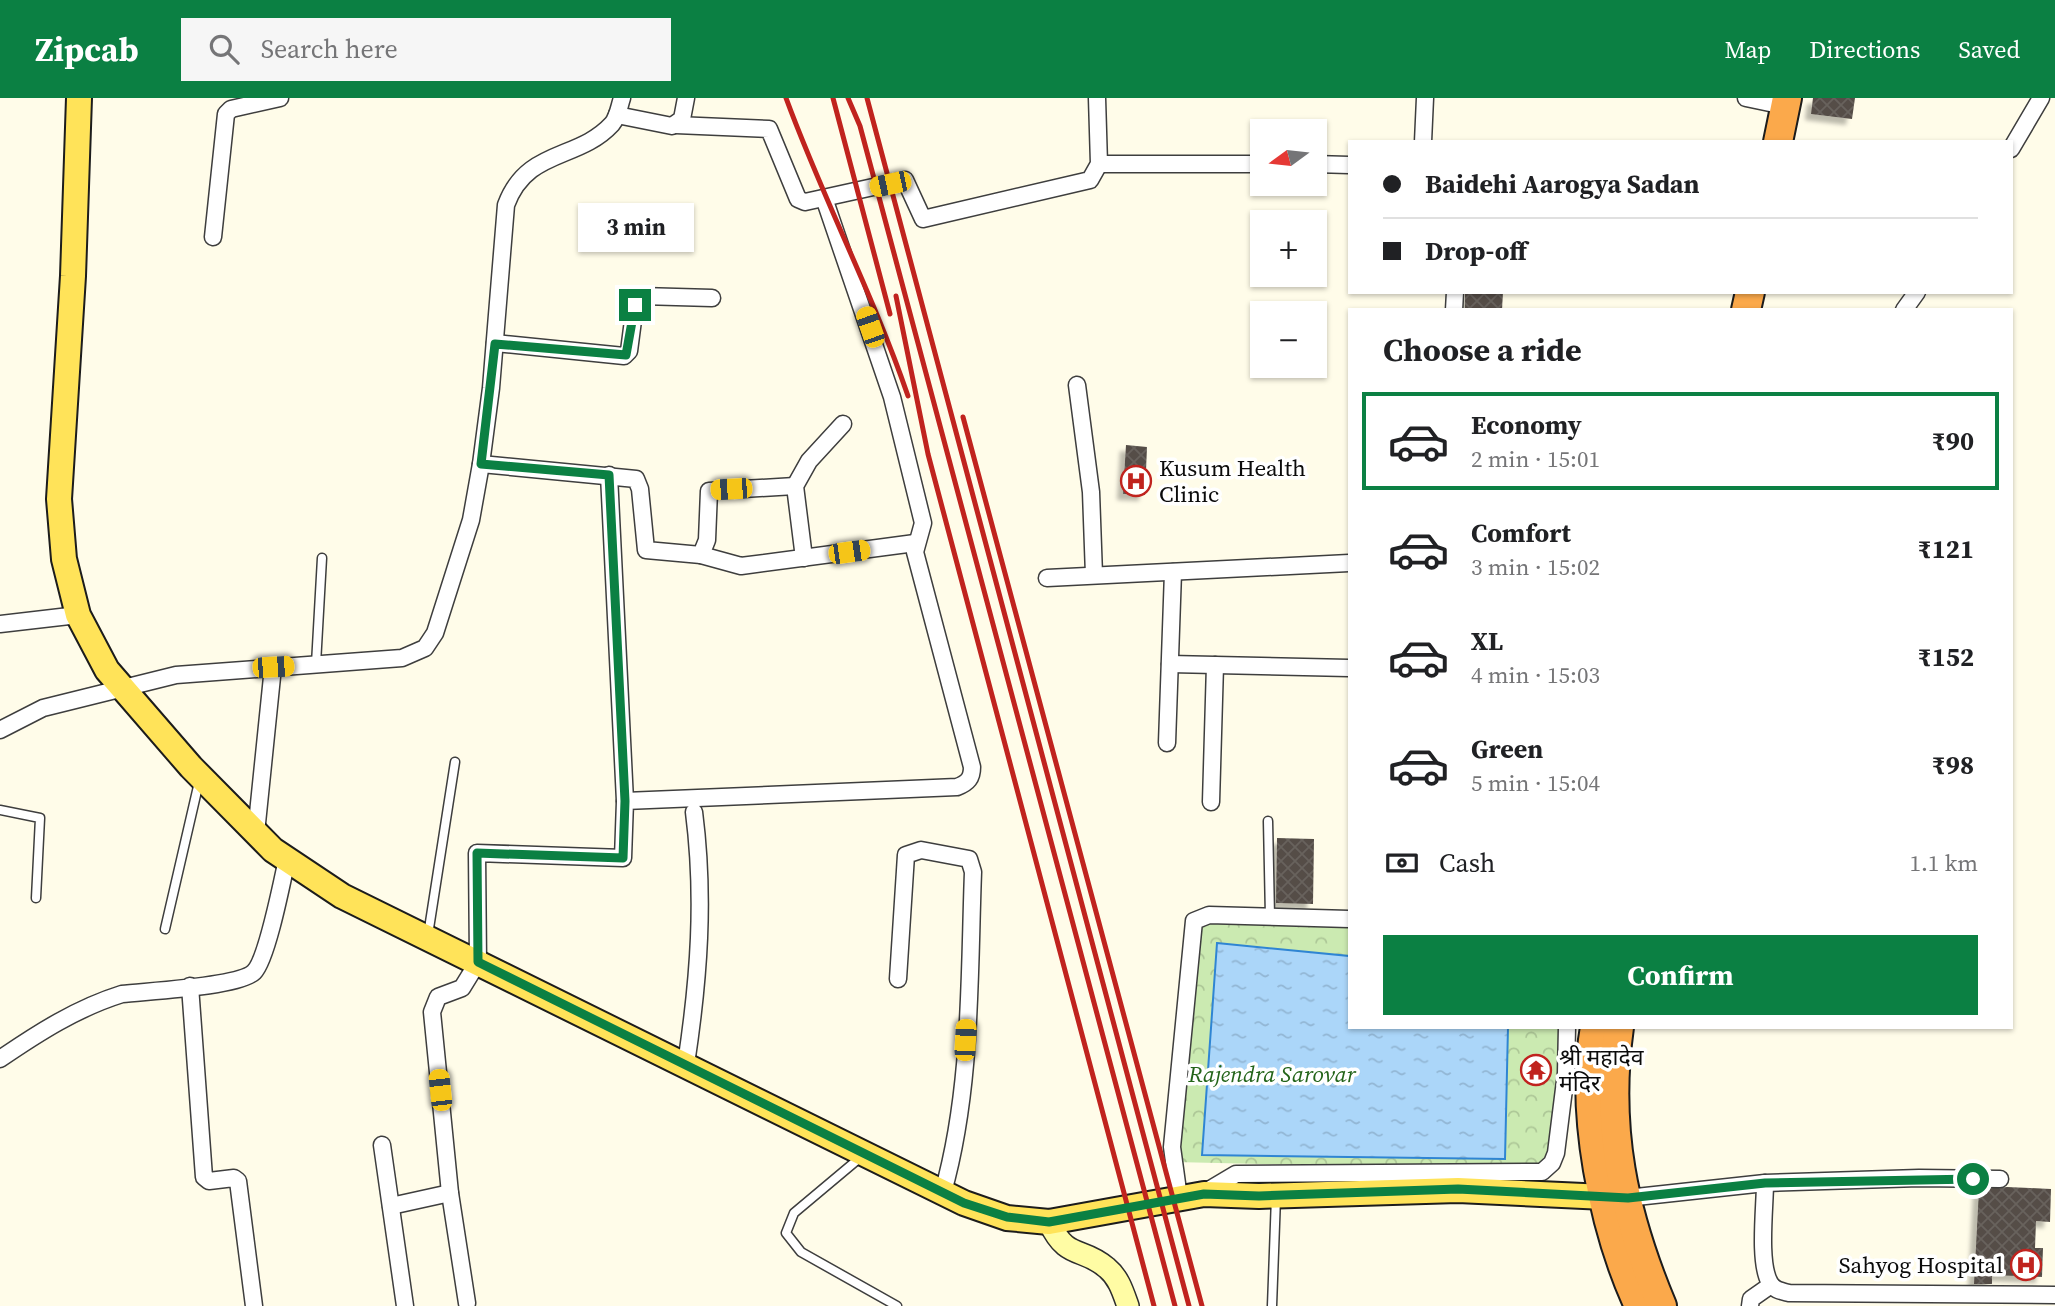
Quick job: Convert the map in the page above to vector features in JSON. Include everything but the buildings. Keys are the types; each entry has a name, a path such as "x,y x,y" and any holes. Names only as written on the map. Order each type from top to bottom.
{"highway":[{"path":"1778,140 1786,102"},
{"path":"1595,1029 1590,1058 1590,1087 1595,1151 1662,1306"},
{"path":"1619,1029 1612,1088 1616,1198 1629,1284 1639,1306"}],"main road":[{"path":"79,98 73,276 59,499 64,559 78,615 107,670 201,776 257,833 287,859 342,896 867,1152 943,1192 1007,1217 1049,1222 1204,1194 1276,1195 1458,1189 1616,1198"}],"street":[{"path":"213,237 226,114 236,108 281,98"},
{"path":"0,730 43,708 176,676 402,657 425,648 435,633 471,520 481,464 495,344 506,205 513,187 539,162 593,137 614,122 621,98"},
{"path":"676,124 682,119 686,98"},
{"path":"617,115 668,126 676,124 769,129 799,198 805,202 905,180 923,219 1081,184 1096,173 1099,164 1097,98"},
{"path":"1423,140 1425,98"},
{"path":"1746,98 1786,102"},
{"path":"2013,146 2041,98"},
{"path":"1099,164 1250,164"},
{"path":"1327,164 1348,164"},
{"path":"625,801 957,787 967,783 972,767 915,552 915,543 923,531 923,523 891,397 824,198"},
{"path":"495,344 624,356 629,351 635,305 641,296 712,298"},
{"path":"1077,385 1090,482 1094,575"},
{"path":"804,558 795,486 809,461 843,424"},
{"path":"481,464 609,475 638,481 646,550 701,555 741,566 915,543"},
{"path":"467,1303 450,1194 432,1012 438,997 466,984 478,962 477,853 623,858 625,801 609,475"},
{"path":"701,555 707,540 709,491 795,486"},
{"path":"1047,578 1348,563"},
{"path":"1167,743 1173,572"},
{"path":"0,624 78,615"},
{"path":"1170,664 1348,668"},
{"path":"1211,802 1215,665"},
{"path":"257,833 273,667"},
{"path":"686,1064 699,981 701,928 702,885 694,812"},
{"path":"898,979 906,855 920,850 969,859 973,872 962,1092 954,1150 943,1192"},
{"path":"0,1059 61,1020 105,1000 241,979 256,970 287,859"},
{"path":"1179,1198 1172,1147 1194,922 1209,915 1348,919"},
{"path":"190,986 204,1177 209,1181 233,1178 238,1181 254,1306"},
{"path":"1204,1194 1236,1174 1542,1172 1552,1163 1556,1153 1566,1073 1567,1029"},
{"path":"382,1145 405,1306"},
{"path":"1616,1198 1765,1183 1919,1178 2000,1179"},
{"path":"1765,1183 1765,1266 1771,1284 1789,1293 2055,1295"},
{"path":"390,1206 450,1194"},
{"path":"1049,1222 1057,1239 1068,1250 1106,1267 1119,1282 1128,1306"},
{"path":"1750,1306 1751,1299 1771,1284"}],"lane":[{"path":"316,664 322,558"},
{"path":"428,937 455,762"},
{"path":"165,929 201,776"},
{"path":"0,810 40,818 36,898"},
{"path":"1268,821 1270,917"},
{"path":"867,1152 794,1213 786,1233 801,1252 897,1306"},
{"path":"1272,1306 1276,1195"}],"green space":[{"name":"Rajendra Sarovar","path":"1194,914 1348,919 1348,1029 1559,1029 1556,1147 1538,1170 1174,1162"}],"water":[{"name":"Rajendra Sarovar","path":"1217,943 1348,956 1348,1029 1508,1029 1505,1159 1202,1155"}],"railway":[{"path":"786,98 908,396"},
{"path":"833,98 890,314"},
{"path":"848,98 860,126 1175,1306"},
{"path":"867,98 1189,1306"},
{"path":"896,296 928,454 1154,1306"},
{"path":"963,417 1202,1306"}],"place":[{"name":"Kusum Health Clinic","path":"1136,481"},
{"name":"श्री महादेव मंदिर","path":"1536,1070"},
{"name":"Sahyog Hospital","path":"2026,1265"}],"route":[{"path":"635,305 629,351 626,355 495,344 481,464 609,475 625,801 623,858 477,853 478,962 867,1152 964,1203 1007,1217 1049,1222 1128,1210 1204,1194 1259,1196 1458,1189 1628,1198 1765,1183 1973,1179"}]}
